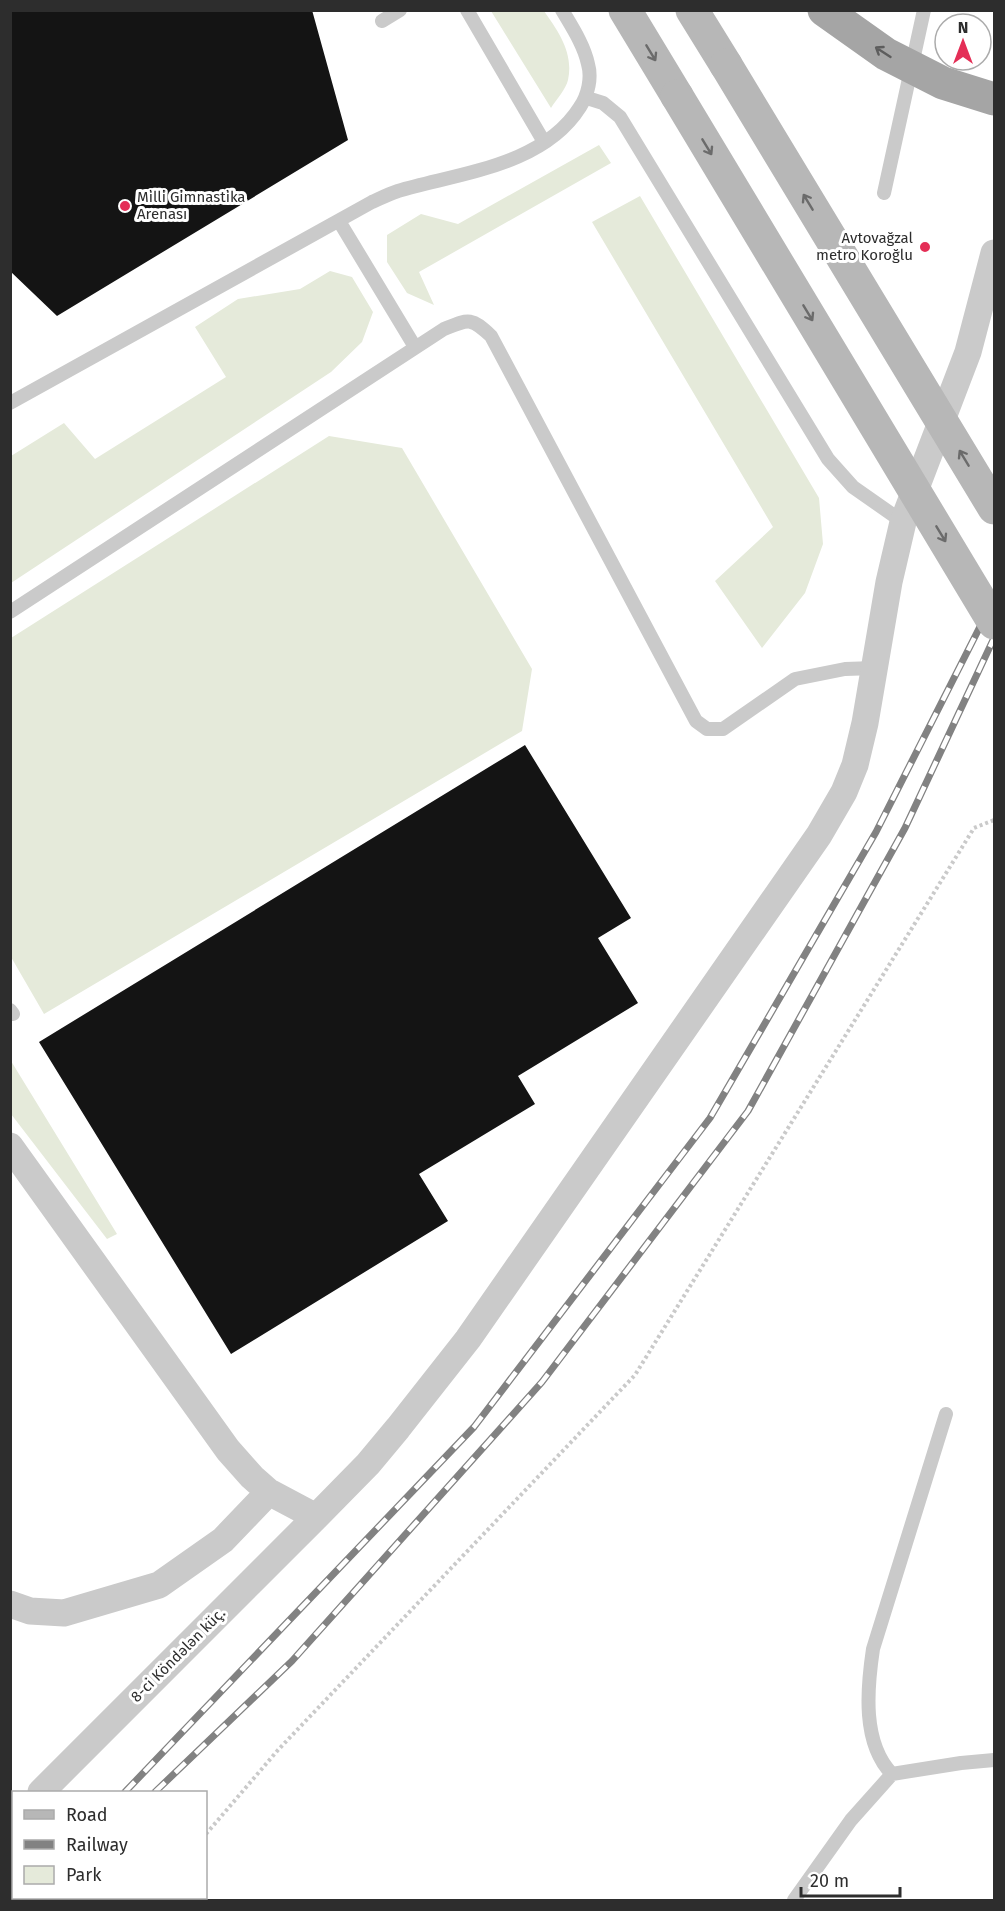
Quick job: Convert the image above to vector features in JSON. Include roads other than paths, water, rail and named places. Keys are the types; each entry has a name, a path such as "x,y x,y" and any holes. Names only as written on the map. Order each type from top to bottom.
{"main road":[{"path":"625,10 994,622"},
{"path":"692,10 994,508"},
{"path":"824,10 886,54 943,83 994,99"}],"street":[{"name":"8-ci Köndələn küç.","path":"41,1791 316,1517 368,1464 398,1428 468,1339 819,835 844,792 855,765 866,723 889,582 903,522 965,362 994,253"},
{"path":"10,1146 194,1405 236,1459 269,1492 316,1517"},
{"path":"10,1604 30,1611 64,1613 159,1585 223,1540 269,1492"}],"lane":[{"path":"382,21 400,10"},
{"path":"467,10 544,142"},
{"path":"10,403 395,192 485,168 514,158 544,142 573,119 586,98 589,64 576,32 562,10"},
{"path":"884,193 924,10"},
{"path":"586,98 603,103 620,117 828,459 853,487 903,522"},
{"path":"339,221 415,347"},
{"path":"10,612 415,347 444,329 464,321 476,322 491,336 696,721 706,729 723,729 795,679 845,669 875,668"},
{"path":"892,1774 880,1762 871,1730 868,1686 873,1649 946,1414"},
{"path":"794,1900 851,1820 892,1774 994,1760"}],"railway":[{"path":"126,1791 474,1427 710,1118 876,832 994,599"},
{"path":"156,1791 292,1661 542,1382 748,1111 905,828 994,638"}],"place":[{"name":"Milli Gimnastika Arenası","path":"125,206"},
{"name":"Avtovağzal metro Koroğlu","path":"925,247"}]}
